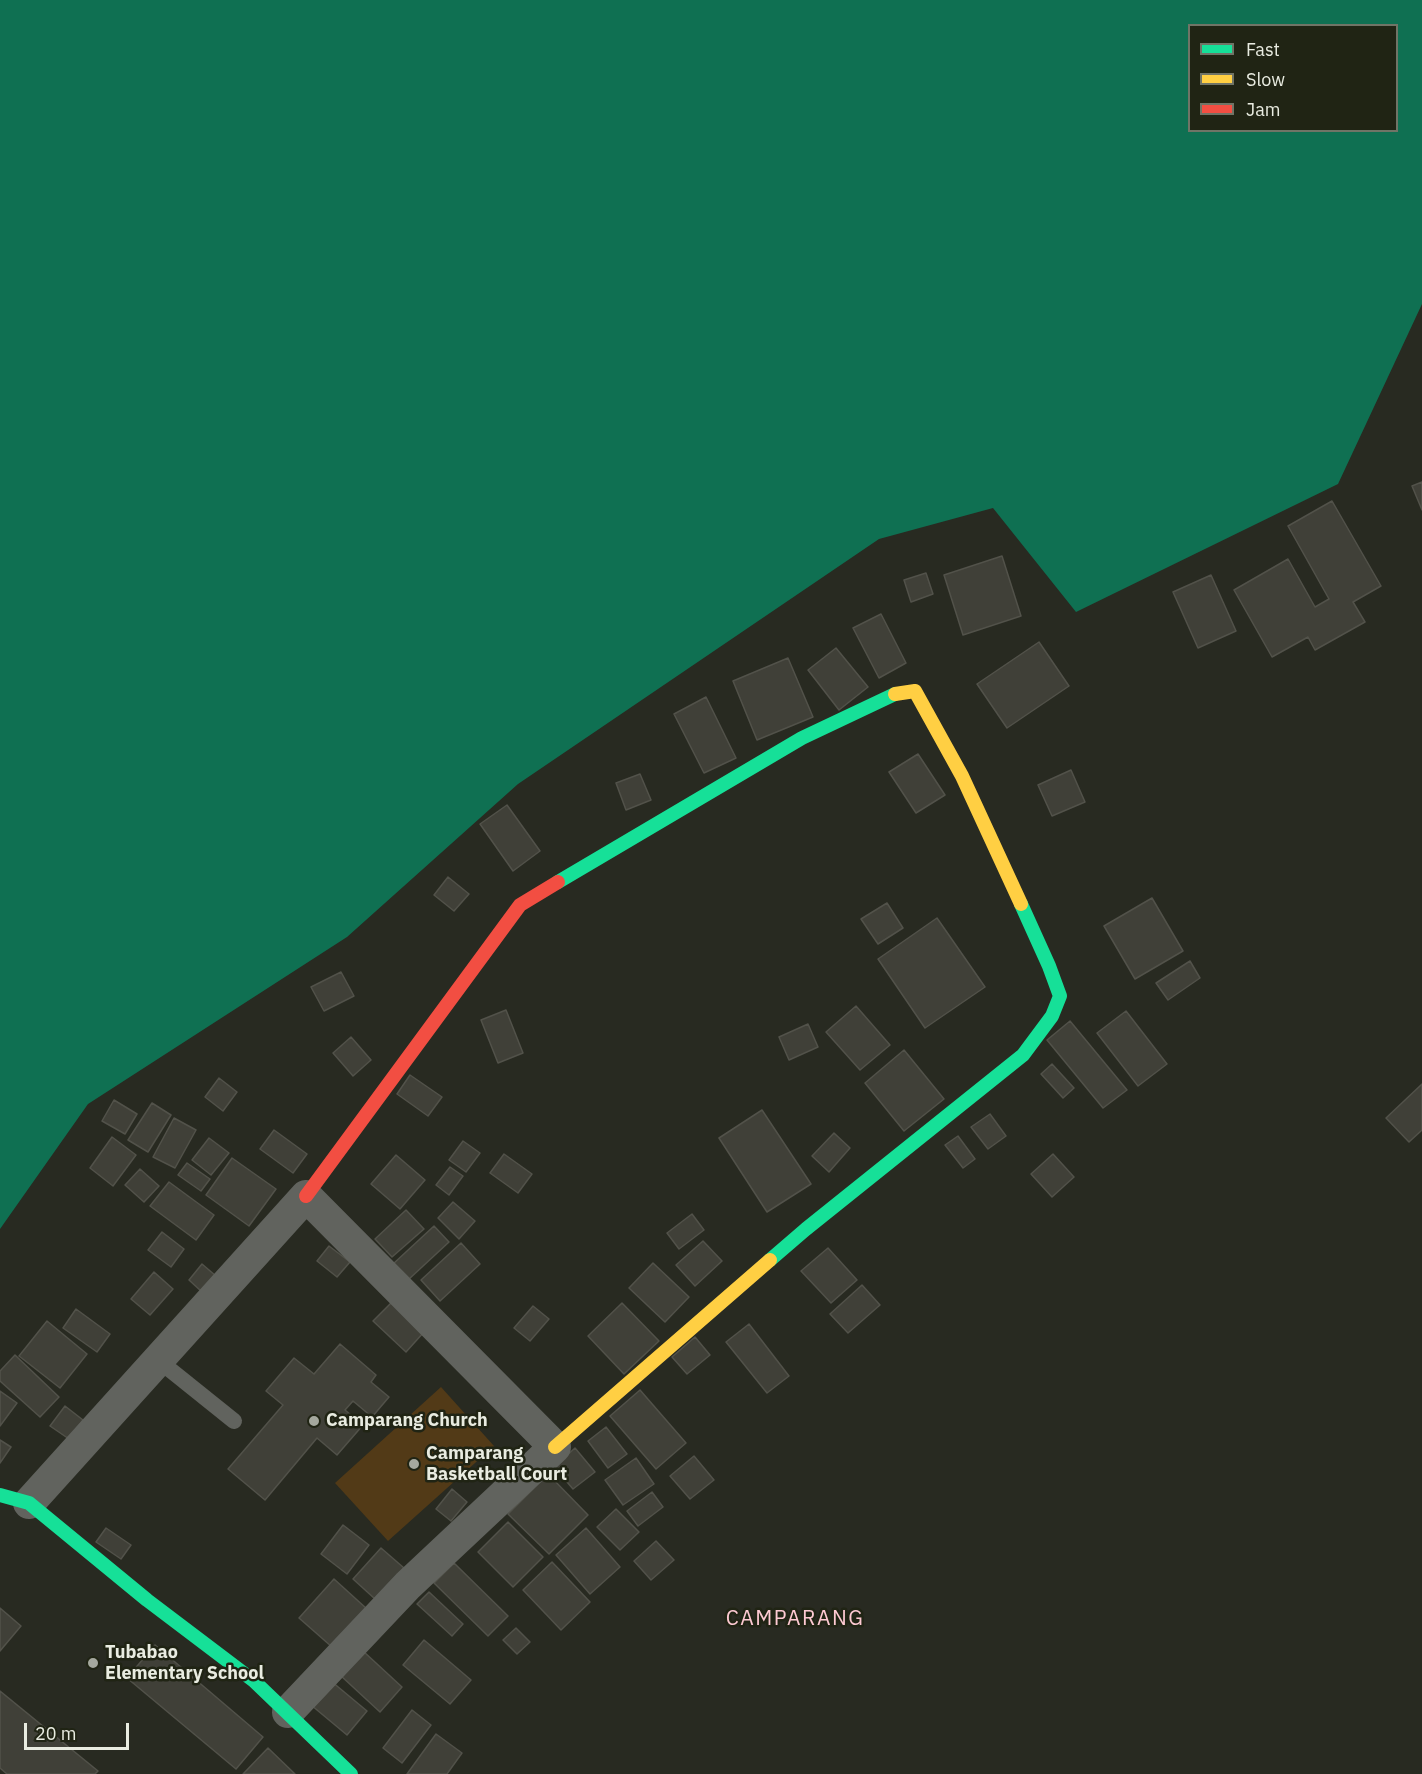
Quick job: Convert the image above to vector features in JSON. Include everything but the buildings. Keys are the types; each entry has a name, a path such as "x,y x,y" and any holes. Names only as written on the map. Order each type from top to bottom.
{"street":[{"path":"288,1712 408,1585 555,1447 806,1229 1023,1055 1052,1016 1060,996 1049,966 962,776 915,691 894,694 802,738 520,905 306,1196 158,1360 15,1499 254,1681 351,1774"},
{"path":"306,1196 555,1447"}],"lane":[{"path":"158,1360 234,1421"}],"shaded area":[{"path":"0,0 1422,0 1422,304 1338,484 1076,612 993,508 879,539 518,784 347,937 88,1104 0,1229"},
{"name":"Camparang Basketball Court","path":"441,1387 494,1446 388,1541 335,1483"}],"traffic: fast":[{"path":"558,882 802,738 895,694"},
{"path":"770,1260 1023,1055 1052,1016 1060,996 1021,904"},
{"path":"0,1495 29,1503 147,1600 254,1681 351,1774"}],"traffic: slow":[{"path":"895,694 915,691 962,776 1021,904"},
{"path":"555,1447 770,1260"}],"traffic: jam":[{"path":"306,1196 520,905 558,882"}],"place":[{"name":"Camparang Church","path":"314,1421"},
{"name":"Camparang Basketball Court","path":"414,1464"},
{"name":"Tubabao Elementary School","path":"93,1663"}],"district":[{"name":"CAMPARANG","path":"795,1619"}]}
